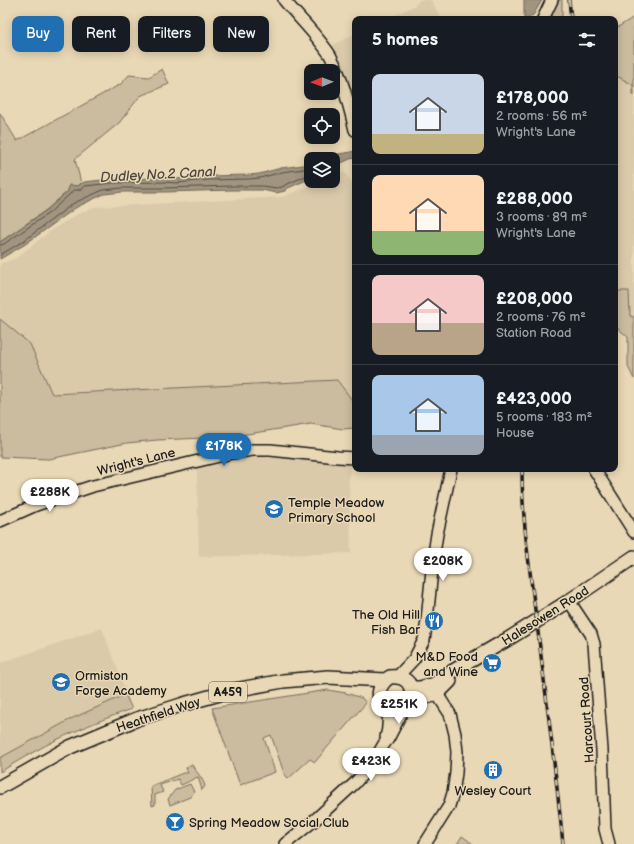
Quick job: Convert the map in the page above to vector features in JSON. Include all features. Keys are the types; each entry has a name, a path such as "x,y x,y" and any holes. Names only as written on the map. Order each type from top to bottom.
{"main road":[{"name":"Halesowen Road","path":"411,688 420,688 435,684 448,674 569,601 634,557"},
{"path":"406,703 437,694 451,679 455,670"},
{"name":"Heathfield Way","path":"0,787 70,747 110,729 180,705 234,690 283,681 328,677 391,678"},
{"name":"Heathfield Way","path":"351,678 380,694"},
{"path":"391,678 408,682 410,685 410,696 402,707 396,708 386,706 381,701 380,686 391,678"}],"street":[{"path":"284,0 321,42 330,56 338,71 352,118"},
{"path":"545,16 552,0"},
{"name":"Wright's Lane","path":"0,521 36,505 93,486 232,453 254,450 270,450 352,458"},
{"path":"391,678 414,659 424,640 436,534 450,472"},
{"path":"596,472 634,532"},
{"name":"Harcourt Road","path":"569,601 591,634 594,644 602,750 605,829 609,844"},
{"path":"425,844 449,806 453,793 456,773 457,752 455,734 450,714 437,694"},
{"path":"285,844 355,783 374,761 388,739 406,703"},
{"path":"384,744 387,733 388,710 386,706"}],"shaded area":[{"path":"420,0 431,0 440,16 393,16 414,6"},
{"path":"559,0 562,0 562,16 551,16"},
{"path":"634,17 634,96 633,85 618,77 618,27"},
{"path":"352,36 352,92 331,46"},
{"path":"618,68 634,76 634,337 618,328"},
{"path":"162,69 169,84 140,96 119,123 75,159 81,183 78,186 69,186 68,191 46,210 0,242 0,113 17,141 121,84 129,75 149,77"},
{"path":"344,172 352,182 352,400 337,380 8,396 0,377 0,264 16,258 53,229 78,214 96,207 282,197 304,188 340,188 340,174"},
{"path":"618,291 629,291 630,316 634,317 634,379 628,367 628,337 618,329"},
{"path":"0,319 30,344 52,394 337,380 352,400 352,428 343,429 311,424 228,437 157,440 127,443 49,459 0,457"},
{"name":"Temple Meadow Primary School","path":"256,457 349,461 351,553 199,557 196,467"},
{"name":"Ormiston Forge Academy","path":"102,628 129,700 28,747 0,765 0,663"},
{"path":"328,690 346,693 362,698 366,703 315,762 310,759 288,779 285,776 271,735 264,738 275,772 240,785 212,708"},
{"path":"125,694 132,709 95,723 55,741 0,772 0,758 73,718"},
{"path":"192,765 204,783 205,786 202,790 198,777 181,785 178,779 160,785 163,792 155,795 155,805 152,806 151,786 183,773 188,773 186,768"},
{"path":"190,784 194,792 190,797 170,805 168,799 175,790"},
{"path":"462,836 473,844 457,844"}],"water":[{"path":"524,0 542,0 534,14 532,16 524,16"},
{"path":"352,152 352,159 340,164 340,154"},
{"path":"304,165 304,181 286,189 285,191 276,193 262,190 232,190 122,192 104,194 77,207 24,245 0,259 0,242 47,210 68,191 69,185 78,186 84,182 111,179 176,179 208,176 249,175"}],"railway":[{"path":"569,0 571,16"},
{"path":"522,472 527,551 563,844"}],"place":[{"name":"Temple Meadow Primary School","path":"274,509"},
{"name":"The Old Hill Fish Bar","path":"434,621"},
{"name":"M&D Food and Wine","path":"492,663"},
{"name":"Ormiston Forge Academy","path":"61,682"},
{"name":"Wesley Court","path":"493,770"},
{"name":"Spring Meadow Social Club","path":"175,822"}],"water label":[{"name":"Dudley No.2 Canal","path":"158,174"}]}
